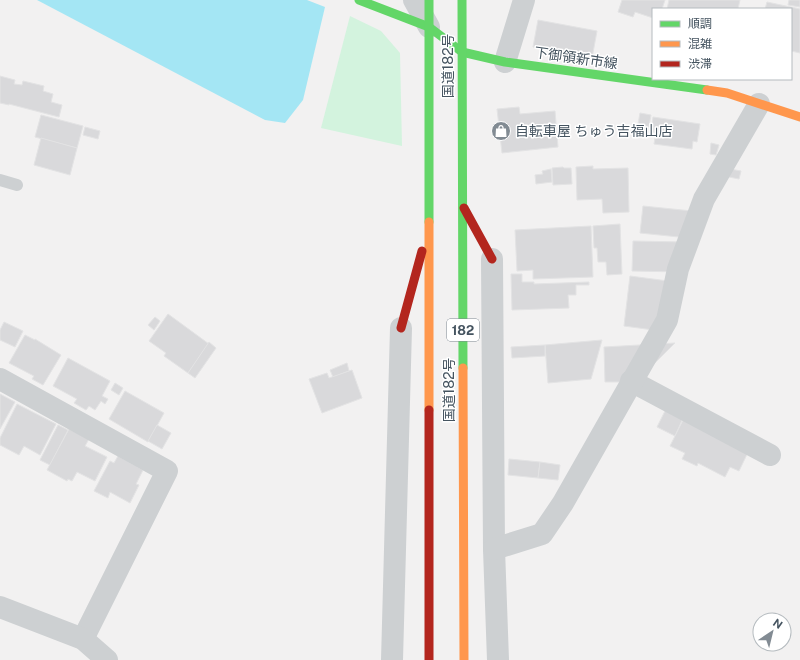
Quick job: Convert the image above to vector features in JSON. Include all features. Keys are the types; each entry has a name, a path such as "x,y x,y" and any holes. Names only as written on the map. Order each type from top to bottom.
{"main road":[{"name":"下御領新市線","path":"359,0 429,27 462,52 505,62 727,93 800,117"},
{"name":"国道182号","path":"429,0 429,660"},
{"name":"国道182号","path":"462,0 464,660"},
{"path":"463,205 492,259"},
{"path":"401,328 430,224"}],"street":[{"path":"414,0 429,27"},
{"path":"505,62 524,0"},
{"path":"494,549 542,534 563,503 666,320 678,269 704,200 759,104"},
{"path":"492,259 494,549 498,660"},
{"path":"392,660 401,328"},
{"path":"0,379 167,470 83,639"},
{"path":"631,381 770,455"},
{"path":"0,607 83,639 107,660"}],"lane":[{"path":"0,180 17,185"}],"green space":[{"path":"350,16 381,31 400,53 402,146 321,128"}],"water":[{"path":"37,0 307,0 325,7 303,100 285,123 265,120"}],"building":[{"path":"622,0 665,0 662,8 652,8 652,18 635,12 633,17 618,12"},
{"path":"669,0 740,0 738,8 667,8"},
{"path":"789,0 800,0 800,7 788,5"},
{"path":"767,2 800,9 800,53 792,51 792,8 765,8"},
{"path":"538,20 597,31 592,58 533,47"},
{"path":"0,76 15,80 14,84 22,85 23,81 44,86 43,91 53,94 51,102 62,105 59,117 0,103"},
{"path":"519,107 520,114 555,111 558,147 502,153 497,109"},
{"path":"640,113 651,115 647,137 636,135"},
{"path":"41,115 83,126 77,148 35,137"},
{"path":"653,117 700,124 697,142 693,141 692,149 654,144 656,133 651,132"},
{"path":"85,127 100,131 98,139 83,135"},
{"path":"41,138 77,148 70,175 34,165"},
{"path":"711,143 719,145 716,155 710,154"},
{"path":"593,166 593,169 628,168 629,212 603,213 602,199 577,200 576,167"},
{"path":"552,168 571,168 572,184 553,185"},
{"path":"551,169 552,182 536,184 535,175 543,174 542,171"},
{"path":"730,169 741,171 739,179 729,177"},
{"path":"643,206 692,211 689,238 640,233"},
{"path":"620,224 622,274 607,275 606,262 598,262 597,248 594,248 593,226"},
{"path":"591,226 593,277 533,279 533,270 517,271 515,230"},
{"path":"633,241 683,242 683,272 632,271"},
{"path":"511,274 522,274 522,282 534,282 534,284 589,282 589,285 576,285 576,295 568,295 569,308 512,310"},
{"path":"630,276 668,281 661,331 624,326"},
{"path":"168,314 209,344 188,373 164,356 166,353 149,341"},
{"path":"155,317 160,321 154,330 148,325"},
{"path":"4,322 23,331 15,347 0,340 0,330"},
{"path":"25,335 35,339 61,355 43,385 32,379 34,376 9,363"},
{"path":"602,340 591,379 548,383 545,345"},
{"path":"209,342 216,348 195,378 188,373"},
{"path":"675,343 636,382 605,382 604,347"},
{"path":"545,345 545,356 512,358 511,347"},
{"path":"68,358 110,381 102,396 108,399 105,404 101,401 95,410 89,406 86,410 74,403 77,399 53,386"},
{"path":"347,363 349,371 333,377 330,370"},
{"path":"352,370 362,398 322,413 309,379 327,373 329,378"},
{"path":"115,383 123,388 119,395 111,390"},
{"path":"125,391 164,413 148,442 109,419"},
{"path":"0,394 15,402 0,429"},
{"path":"17,404 56,424 40,455 24,446 19,455 0,445 0,438"},
{"path":"666,409 683,418 675,436 657,427"},
{"path":"685,416 751,446 739,471 730,467 725,477 698,463 697,466 682,459 685,453 670,446"},
{"path":"58,425 68,430 50,465 40,460"},
{"path":"157,425 171,433 162,449 148,441"},
{"path":"69,429 89,439 85,446 107,457 95,481 77,472 72,481 68,479 67,481 47,470"},
{"path":"118,456 143,470 136,484 139,485 130,503 110,492 108,498 94,491 110,461 114,463"},
{"path":"509,459 540,462 538,478 508,475"},
{"path":"540,462 560,465 558,480 538,478"}],"traffic: fast":[{"path":"359,0 429,27 462,52 505,62 707,90"},
{"path":"429,0 429,222"},
{"path":"462,0 463,368"}],"traffic: slow":[{"path":"707,90 727,93 800,117"},
{"path":"429,222 429,410"},
{"path":"463,368 464,660"}],"traffic: jam":[{"path":"464,208 492,259"},
{"path":"401,328 422,251"},
{"path":"429,410 429,660"}],"place":[{"name":"自転車屋 ちゅう吉福山店","path":"501,131"}]}
